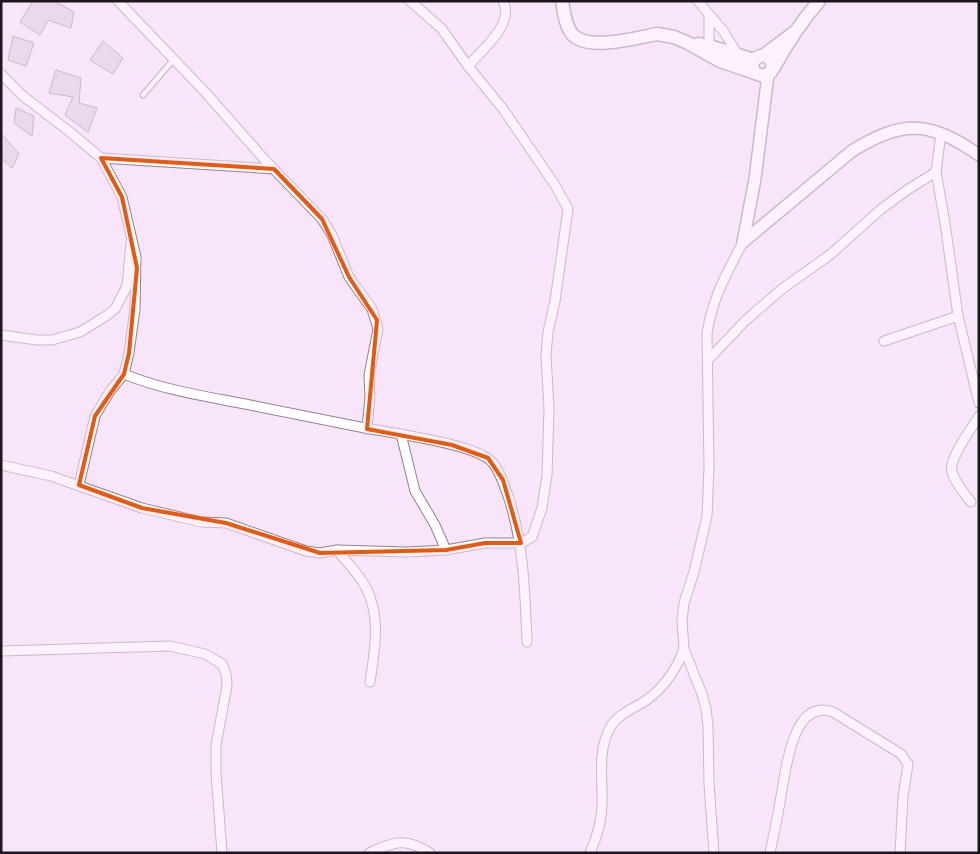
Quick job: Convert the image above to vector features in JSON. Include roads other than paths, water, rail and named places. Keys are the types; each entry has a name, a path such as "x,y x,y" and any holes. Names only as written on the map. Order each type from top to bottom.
{"main road":[{"path":"562,1 569,29 580,40 595,44 657,34 674,37 720,61 763,66"},
{"path":"763,66 796,31 819,1"},
{"path":"688,43 709,46 738,55 763,66"}],"street":[{"path":"118,1 322,219 332,235 349,277 367,301 377,320 378,329 369,375 370,396 367,429"},
{"path":"1,465 51,476 142,508 201,522 226,523 306,551 320,553 337,550 406,552 446,550 485,543 521,543 530,540 537,526 546,485 549,409 546,355 568,209 556,185 518,129 468,66 441,28 410,1"},
{"path":"468,66 499,30 506,18 507,10 503,1"},
{"path":"698,1 724,32 738,55"},
{"path":"709,14 709,46"},
{"path":"718,853 714,852 706,708 684,649 682,621 684,603 694,572 707,516 707,334 710,314 716,295 743,242 755,179 763,66"},
{"path":"1,74 23,96 101,158 122,197 136,257 136,295 133,330 124,374 110,391 96,416 79,485"},
{"path":"743,242 803,193 832,166 865,143 889,132 909,128 930,129 976,149"},
{"path":"941,133 936,172 946,223 958,316 979,403"},
{"path":"101,158 274,169"},
{"path":"708,360 745,321 782,289 831,254 900,195 936,172"},
{"path":"1,335 52,340 80,332 106,316 115,309 127,286 132,238"},
{"path":"884,341 958,316"},
{"path":"124,374 138,380 196,396 401,434 473,451 488,458 503,480 521,543 528,642"},
{"path":"971,502 952,474 951,466 955,455 979,416"},
{"path":"401,434 415,491 435,525 446,550"},
{"path":"337,550 360,578 370,598 375,631 370,682"},
{"path":"1,651 170,646 205,654 222,664 226,674 227,686 216,745 216,773 222,853"},
{"path":"590,853 599,828 602,811 602,752 612,724 626,711 648,699 658,690 678,664 684,649"},
{"path":"770,853 787,755 795,735 804,720 814,712 827,710 901,754 906,759 908,771 903,797 900,853"},
{"path":"369,853 393,842 408,842 420,846 430,853"}],"lane":[{"path":"143,95 174,59"}]}
